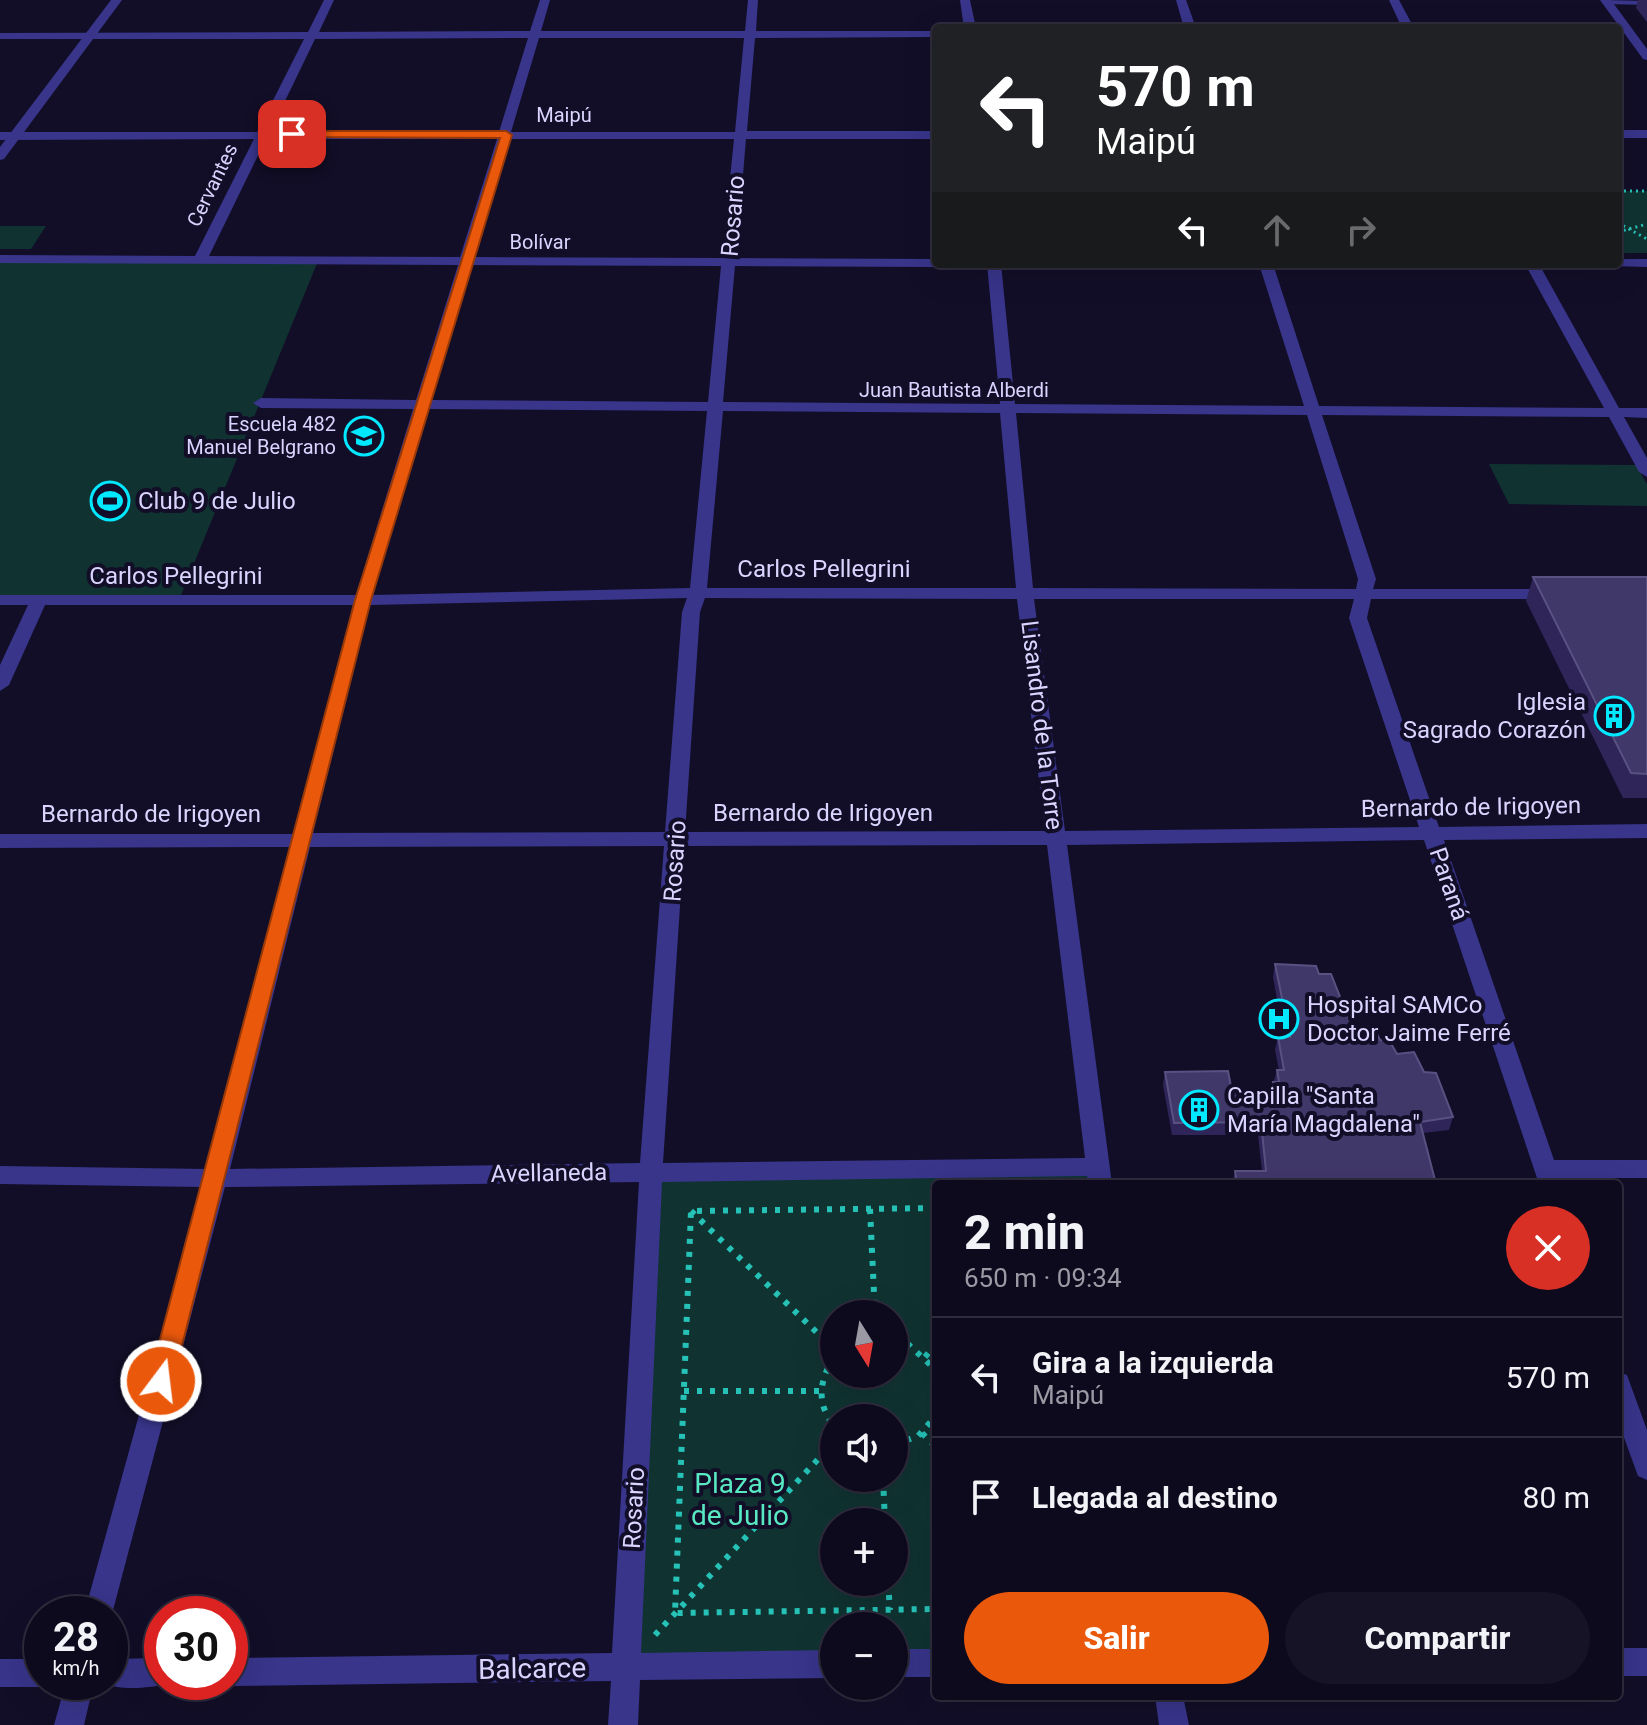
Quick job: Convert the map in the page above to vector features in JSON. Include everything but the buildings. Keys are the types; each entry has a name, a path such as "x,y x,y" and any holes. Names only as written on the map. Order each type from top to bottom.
{"street":[{"path":"0,156 117,0"},
{"name":"Cervantes","path":"200,260 329,0"},
{"path":"103,1596 216,1178 363,600 537,35 545,0"},
{"name":"Rosario","path":"623,1725 651,1171 691,612 698,593 753,0"},
{"path":"965,0 969,24"},
{"path":"1181,0 1189,24"},
{"path":"1394,0 1406,24"},
{"path":"1606,1 1619,24"},
{"path":"1623,32 1647,57"},
{"path":"0,36 932,34"},
{"name":"Maipú","path":"0,136 261,133 932,135"},
{"path":"1622,134 1647,134"},
{"name":"Bolívar","path":"0,259 932,263"},
{"path":"1622,263 1647,263"},
{"name":"Lisandro de la Torre","path":"994,268 1025,593 1099,1175"},
{"name":"Paraná","path":"1267,268 1367,579 1358,618 1548,1177"},
{"path":"1534,268 1647,472"},
{"name":"Juan Bautista Alberdi","path":"261,403 715,409 1647,413"},
{"name":"Carlos Pellegrini","path":"0,600 363,600 698,593 1568,594"},
{"path":"0,685 39,600"},
{"name":"Bernardo de Irigoyen","path":"0,841 1057,838 1647,831"},
{"path":"1548,1177 1647,1169"},
{"name":"Avellaneda","path":"0,1175 216,1178 651,1171 1099,1175"},
{"path":"1622,1395 1647,1468"},
{"path":"1622,1662 1647,1662"},
{"path":"908,1663 932,1663"},
{"name":"Balcarce","path":"248,1672 820,1664"},
{"path":"0,1673 24,1673"},
{"path":"69,1725 75,1700"},
{"path":"1170,1700 1174,1725"}],"lane":[{"path":"1606,1 1647,3"}],"path":[{"path":"1622,191 1647,191"},
{"path":"1622,230 1647,224"},
{"path":"1622,225 1647,239"},
{"path":"691,1211 932,1208"},
{"path":"870,1209 874,1300"},
{"path":"675,1613 691,1211"},
{"path":"691,1211 820,1335"},
{"path":"908,1345 932,1365"},
{"path":"925,1357 932,1349"},
{"path":"820,1386 821,1404"},
{"path":"684,1391 819,1391"},
{"path":"908,1439 922,1433 932,1421"},
{"path":"922,1433 932,1443"},
{"path":"626,1667 820,1457"},
{"path":"889,1596 890,1610"},
{"path":"675,1613 932,1609"}],"green space":[{"path":"1622,191 1647,191 1647,253 1622,253"},
{"path":"0,226 46,226 31,249 0,249"},
{"name":"Club 9 de Julio","path":"0,259 318,261 179,600 0,599"},
{"path":"1489,464 1636,465 1647,484 1647,506 1509,504"},
{"name":"Plaza 9 de Julio","path":"1087,1174 1088,1180 932,1180 932,1649 908,1650 908,1612 820,1612 820,1651 635,1655 660,1178"}],"place":[{"name":"Escuela 482 Manuel Belgrano","path":"364,436"},
{"name":"Club 9 de Julio","path":"110,501"},
{"name":"Iglesia Sagrado Corazón","path":"1614,716"},
{"name":"Hospital SAMCo Doctor Jaime Ferré","path":"1279,1019"},
{"name":"Capilla \"Santa María Magdalena\"","path":"1199,1110"}],"route":[{"path":"161,1381 216,1178 363,600 506,135 292,134"}]}
